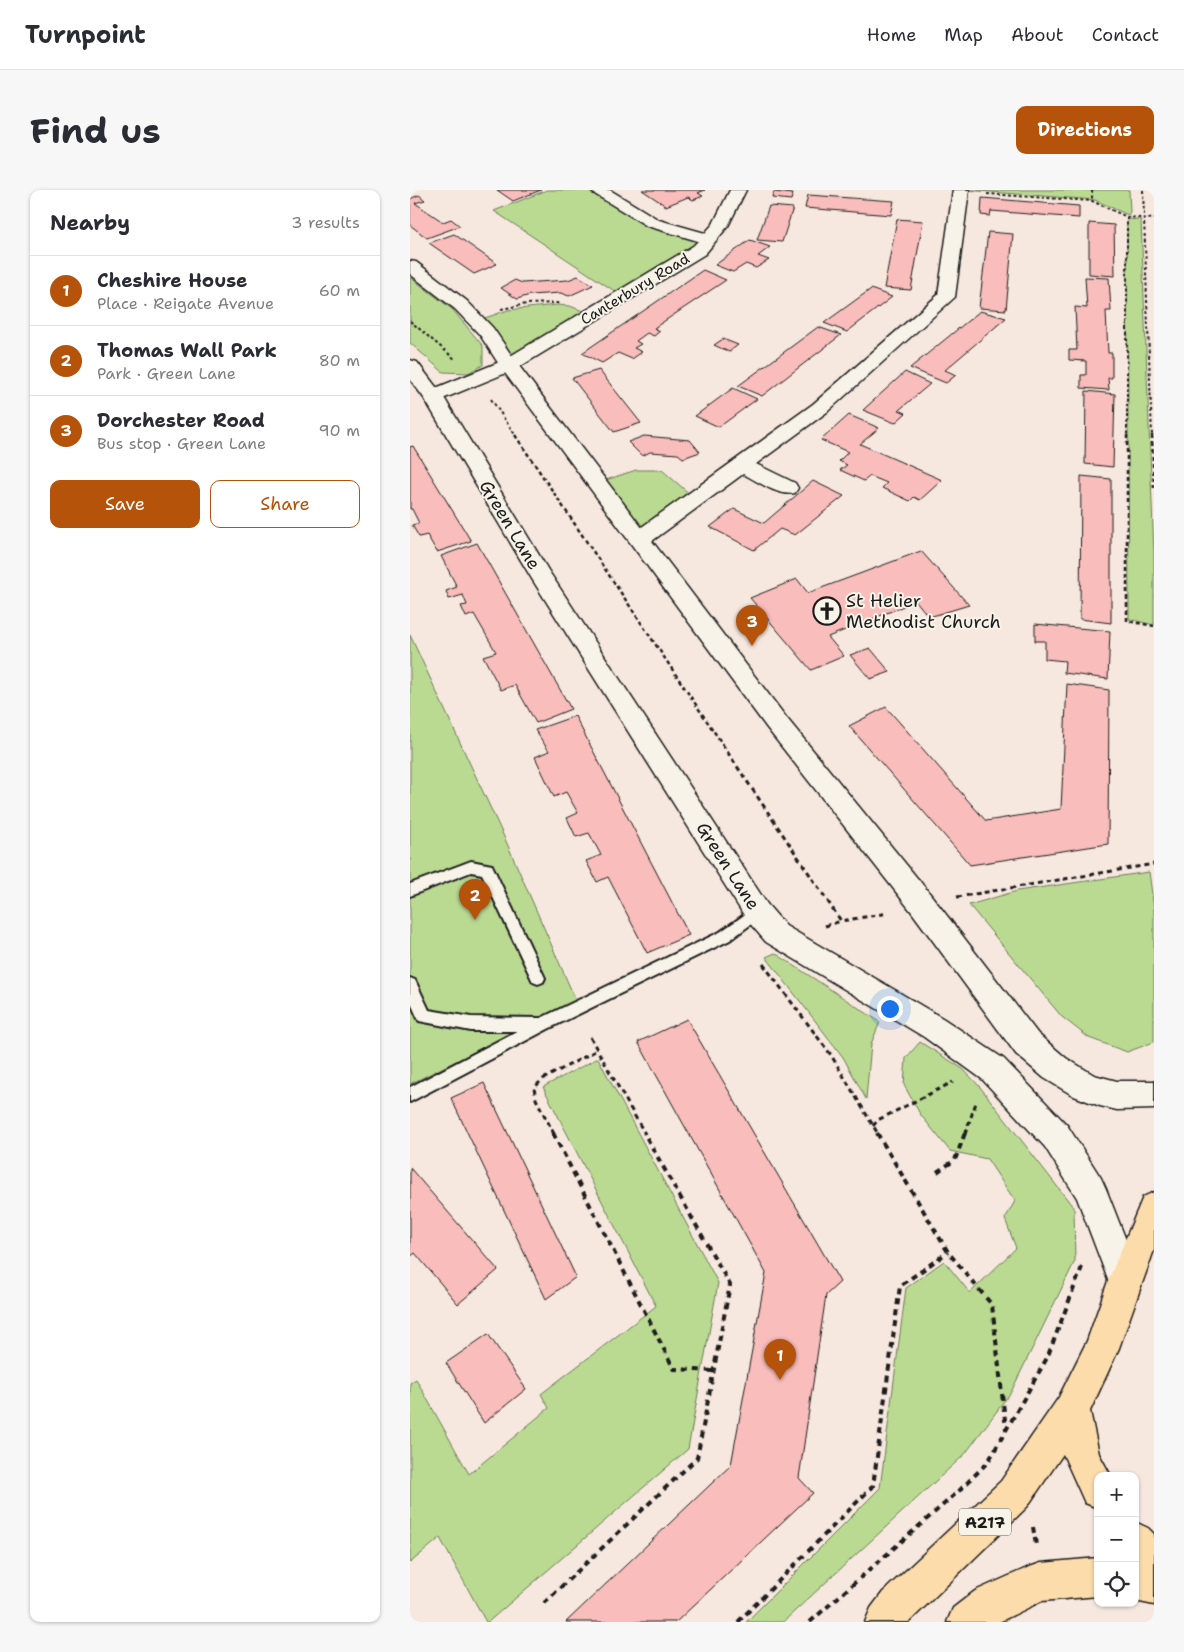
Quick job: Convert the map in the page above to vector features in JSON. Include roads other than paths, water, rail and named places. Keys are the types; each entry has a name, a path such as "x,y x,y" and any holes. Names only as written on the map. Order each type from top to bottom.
{"highway":[{"name":"A217","path":"885,1622 897,1606 1014,1494 1072,1410 1102,1348 1125,1281 1154,1208"},
{"path":"1072,1410 1082,1458 1094,1482"},
{"path":"1139,1546 1154,1563"},
{"path":"967,1622 989,1605 1041,1582 1094,1577"},
{"path":"1139,1583 1154,1586"}],"main road":[{"path":"599,190 653,223 709,239"},
{"name":"Canterbury Road","path":"433,396 509,365 699,250 720,226 738,190"},
{"path":"640,539 820,408 946,297 961,191"},
{"path":"410,266 461,305 487,332 509,365 776,722 921,903 1027,1044 1047,1063 1080,1085 1124,1097 1154,1095"},
{"name":"Green Lane","path":"410,366 433,396 540,574 757,912 776,934 934,1028 993,1069 1056,1136 1090,1189 1125,1281"},
{"path":"742,465 788,488"}],"lane":[{"path":"410,890 471,866 487,869 538,978"},
{"path":"410,1095 543,1024 725,936 757,912"},
{"path":"410,984 424,1016 471,1024 543,1024"}],"place":[{"name":"St Helier Methodist Church","path":"827,611"},
{"name":"Dorchester Road","path":"752,646"},
{"name":"Thomas Wall Park","path":"475,920"},
{"name":"Cheshire House","path":"780,1380"}]}
